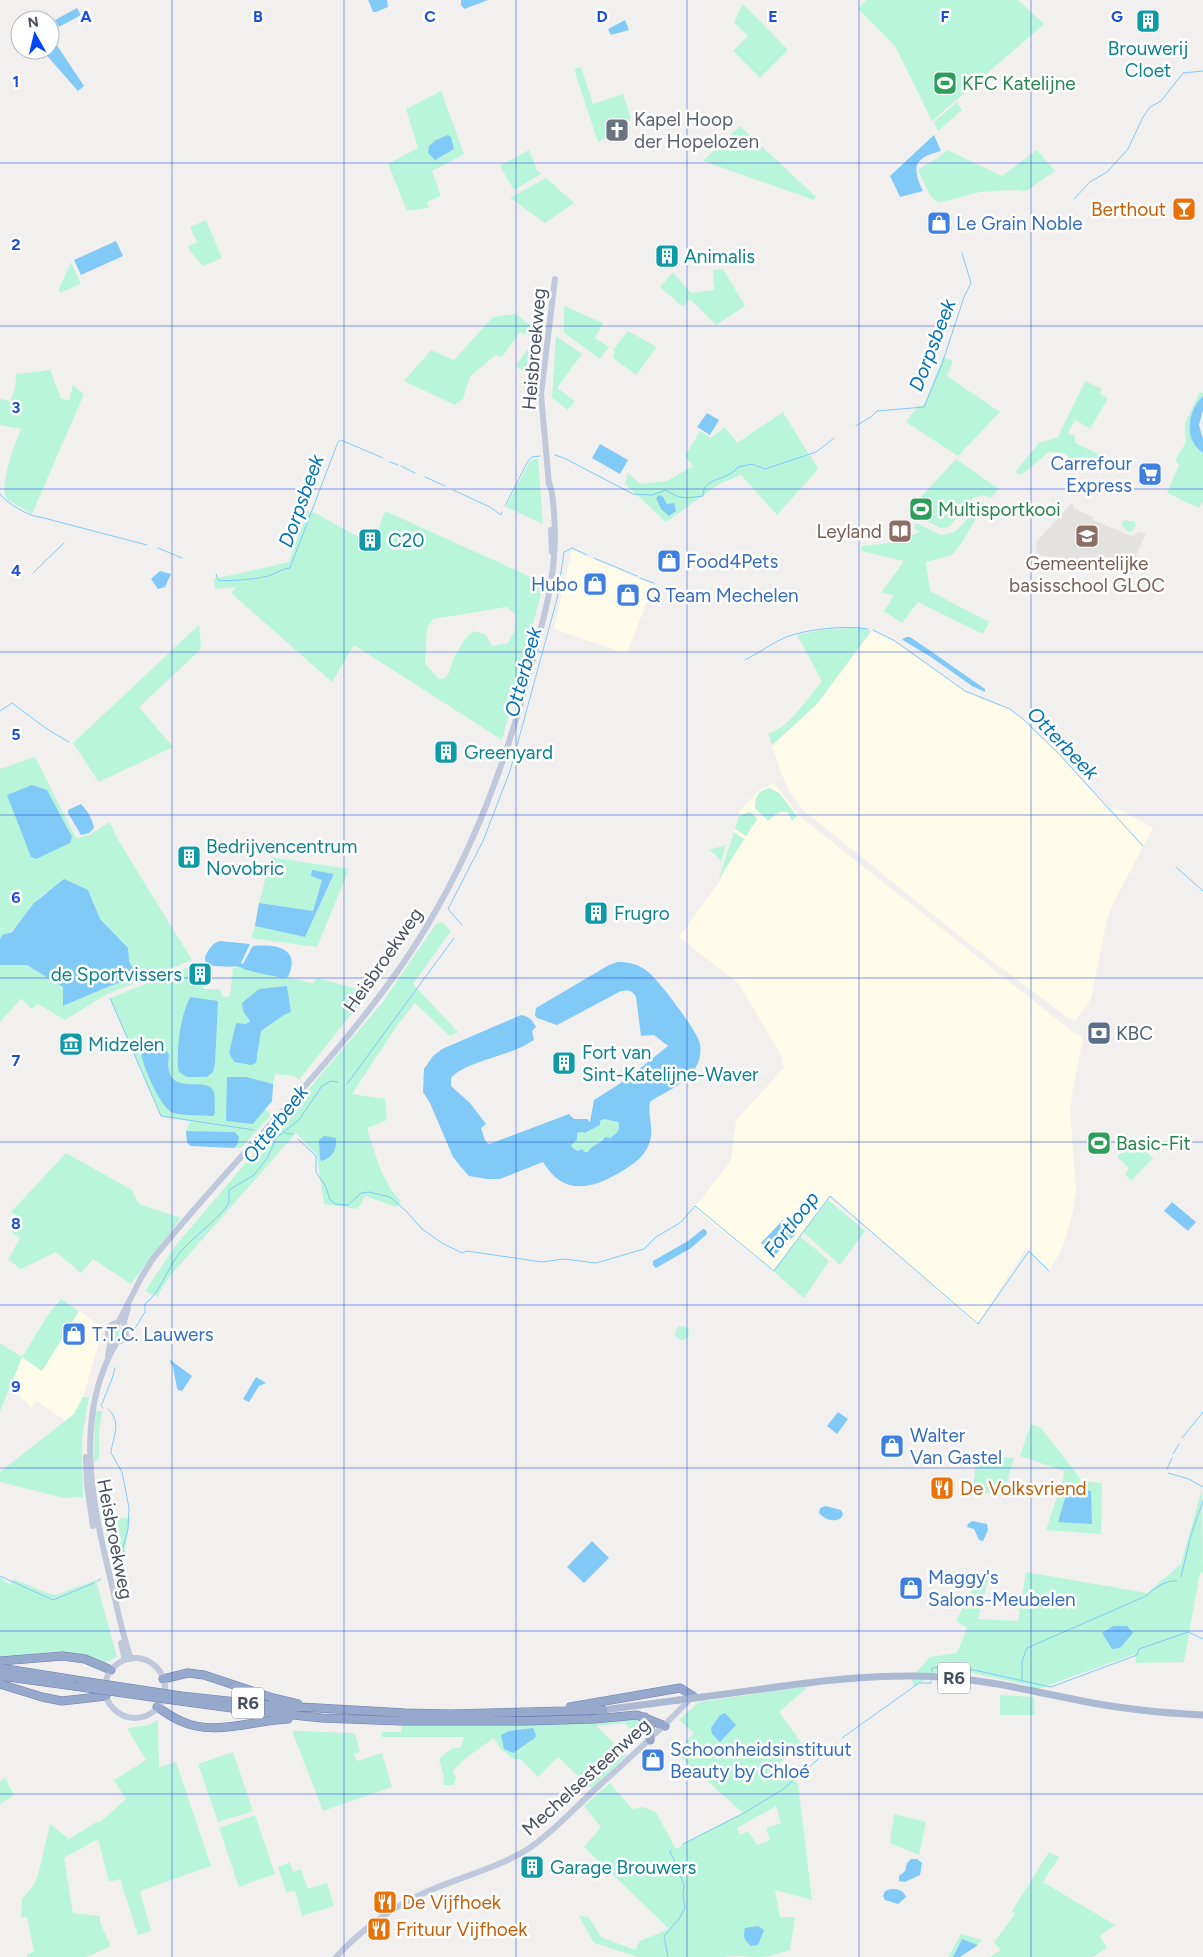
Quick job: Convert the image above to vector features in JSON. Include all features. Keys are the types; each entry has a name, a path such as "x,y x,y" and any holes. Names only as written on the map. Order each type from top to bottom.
{"highway":[{"path":"0,1661 63,1656 85,1659 111,1670"},
{"name":"R6","path":"0,1668 307,1717 401,1721 515,1720 603,1710"},
{"path":"163,1679 188,1673 204,1674 273,1698 316,1708"},
{"name":"R6","path":"0,1676 181,1698 316,1708 451,1714 603,1710"},
{"path":"0,1684 62,1701 106,1696"},
{"path":"534,1712 680,1688 693,1696"},
{"path":"157,1707 181,1722 216,1728 307,1717"},
{"path":"515,1720 562,1721 637,1715 665,1726"},
{"path":"645,1717 650,1726 650,1740"}],"main road":[{"name":"Heisbroekweg","path":"114,1341 108,1334 108,1329 111,1325 118,1322 152,1260 336,1049 390,981 438,908 474,837 503,763 524,696 547,606 552,576 549,482 541,394 556,279"},
{"name":"Heisbroekweg","path":"114,1341 123,1340 126,1336 124,1326 130,1302"},
{"path":"118,1322 124,1326"},
{"name":"Heisbroekweg","path":"114,1341 95,1393 90,1423 92,1484 97,1524 128,1659"},
{"path":"128,1659 142,1659 152,1664 163,1679 164,1693 157,1707 145,1716 130,1717 115,1711 106,1696 105,1684 111,1670 128,1659"},
{"name":"R6","path":"603,1710 854,1678 931,1676 981,1682 1116,1707 1203,1715"},
{"name":"Mechelsesteenweg","path":"336,1957 374,1922 405,1902 425,1892 494,1867 544,1838 665,1726 693,1696"}],"shaded area":[{"name":"Gemeentelijke basisschool GLOC","path":"1071,504 1074,505 1073,508 1093,517 1093,520 1133,537 1139,532 1146,533 1131,567 1113,562 1108,566 1039,555 1036,552 1037,541"},
{"path":"572,550 653,585 627,654 554,629"},
{"path":"872,631 895,642 965,691 1010,709 1058,753 1110,812 1115,807 1153,828 1112,905 1106,924 1091,999 1075,1021 971,945 803,810 790,792 772,746 817,704"},
{"path":"774,783 799,816 1083,1039 1070,1109 1076,1191 1073,1212 1062,1249 1050,1270 1026,1248 977,1325 831,1196 773,1271 694,1208 731,1161 736,1120 784,1068 781,1055 739,984 679,937 722,878 739,812 758,791"},
{"path":"79,1311 103,1328 83,1397 74,1414 66,1421 37,1401 31,1408 11,1386 22,1357 42,1371"}],"green space":[{"name":"KFC Katelijne","path":"866,0 1018,0 1044,24 932,121 895,46 858,9"},
{"path":"743,4 788,50 760,78 733,51 748,36 734,22"},
{"path":"581,67 593,104 623,94 631,118 620,129 598,142 574,69"},
{"path":"441,91 464,154 432,171 441,196 427,202 429,208 407,211 388,164 418,148 406,109"},
{"path":"957,102 962,110 938,131 934,122"},
{"path":"740,126 816,197 814,200 703,161"},
{"path":"529,150 537,170 541,174 514,190 500,166"},
{"path":"947,150 1002,176 1037,150 1055,171 1026,191 980,192 938,203 930,195 918,170 941,156"},
{"path":"546,178 574,203 545,223 510,198"},
{"path":"206,220 222,258 203,266 192,254 188,246 197,242 190,227"},
{"path":"71,262 81,284 60,293 59,289"},
{"path":"723,269 745,306 716,325 690,299 683,307 660,287 673,272 691,293 714,290 713,270"},
{"path":"537,297 546,298 543,331 539,345 523,371 516,366 535,338 520,332 502,357 496,355 470,376 463,399 455,405 404,381 431,350 454,360 493,317 516,314 527,323 539,326"},
{"path":"564,306 603,323 595,338 609,347 600,359 564,333"},
{"path":"628,331 657,347 636,375 613,358 615,352 613,350"},
{"path":"556,336 582,354 557,388 575,401 568,410 552,398"},
{"path":"943,357 953,361 947,376 1000,412 958,456 906,422 918,406 924,405"},
{"path":"50,369 61,399 69,400 73,385 84,394 32,514 6,498 6,474 21,429 0,425 0,401 1,398 10,402 15,389 16,374"},
{"path":"1085,381 1102,389 1100,394 1108,398 1090,429 1075,420 1068,433 1075,436 1075,443 1102,456 1094,471 1075,462 1064,453 1049,452 1021,475 1015,472 1039,443 1058,437"},
{"path":"1200,392 1203,393 1203,396 1193,411 1188,424 1200,451 1203,453 1203,501 1199,508 1167,493 1179,465 1175,461 1186,442 1185,423"},
{"path":"783,412 818,469 777,515 741,475 719,484 666,522 625,484 628,473 640,484 667,481 693,466 685,456 700,431 711,438 725,427 737,443","holes":["663,497 667,504 674,504 669,516 661,509"]},
{"path":"538,458 543,524 506,507 530,461"},
{"path":"956,459 999,489 990,498 984,495 973,498 949,527 940,528 908,511"},
{"path":"983,502 985,503 961,544 952,555 926,562 930,591 989,622 983,634 918,602 902,623 884,611 894,595 881,593 904,561 861,551 862,546 890,543 920,532 914,528 916,523 941,535 955,532"},
{"path":"307,511 315,513 373,545 385,511 544,583 502,740 354,645 332,682 231,593 236,587 215,589 214,579 289,562","holes":["507,607 516,615 515,630 508,643 492,646 486,635 474,631 465,639 454,657 449,673 445,678 439,679 425,664 427,628 433,619"]},
{"path":"1124,520 1135,522 1136,526 1131,532 1126,530 1122,524"},
{"path":"199,625 201,645 199,651 139,707 173,747 99,782 73,743"},
{"path":"859,627 871,631 817,704 772,745 768,733 782,727 790,720 822,681 797,635 823,630"},
{"path":"35,757 76,838 89,835 110,822 117,838 192,960 107,994 65,1020 38,1004 32,1009 21,999 0,1022 0,965 27,965 63,987 64,1006 110,986 137,977 129,961 127,948 100,919 88,890 62,889 49,891 36,901 16,927 2,935 0,939 0,769"},
{"path":"769,788 779,793 797,816 792,821 788,812 782,812 768,821 755,808 758,795"},
{"path":"748,812 752,813 757,819 746,836 735,829 738,817"},
{"path":"734,832 744,839 719,879 719,878"},
{"path":"726,845 721,862 709,850"},
{"path":"271,857 349,869 317,947 251,938 255,926 305,937 334,875 312,871 322,880 313,912 259,903"},
{"path":"442,922 451,931 413,984 458,1032 450,1036 415,1003 396,1027 352,1094 385,1099 387,1120 367,1128 384,1177 394,1194 401,1201 396,1207 365,1196 358,1209 324,1204 317,1155 296,1133 170,1276 157,1297 145,1291 176,1245 382,1003 436,924"},
{"path":"240,967 282,978 313,983 317,978 369,992 299,1080 294,1076 275,1074 273,1084 247,1077 253,1124 265,1109 271,1115 241,1148 234,1148 237,1145 235,1132 186,1131 190,1121 161,1116 110,998 186,968 196,970 195,982 203,984 204,989 220,989 223,997 230,996 233,968","holes":["287,987 291,1012 261,1031 257,1057 229,1053 236,1023 246,1024 250,1020 259,989"]},
{"path":"604,1119 618,1122 618,1128 613,1136 592,1147 589,1152 577,1151 571,1146 577,1139 577,1133 586,1133 600,1125 600,1121"},
{"path":"1134,1139 1153,1158 1131,1181 1125,1174 1129,1168 1117,1157"},
{"path":"66,1153 132,1190 139,1204 181,1218 131,1284 93,1259 81,1273 56,1252 21,1269 8,1260 20,1238 10,1231 19,1217 11,1212"},
{"path":"828,1200 865,1231 840,1265 803,1232"},
{"path":"800,1236 829,1261 804,1298 773,1271"},
{"path":"61,1299 79,1311 42,1371 22,1357 48,1315"},
{"path":"115,1326 119,1326 123,1332 119,1338 115,1338 111,1334 111,1330"},
{"path":"682,1326 687,1328 689,1333 687,1338 682,1340 677,1338 675,1333 677,1328"},
{"path":"0,1343 22,1357 0,1412"},
{"path":"83,1397 89,1397 82,1438 83,1497 64,1498 0,1482 0,1472 74,1414"},
{"path":"95,1411 102,1411 99,1432 99,1459 94,1462"},
{"path":"1031,1424 1041,1428 1080,1478 1079,1481 1102,1483 1101,1534 1046,1530 1064,1471 1020,1456"},
{"path":"976,1455 1014,1458 1004,1493 973,1494"},
{"path":"1202,1489 1203,1573 1200,1572 1184,1662 1136,1663 1135,1654 1030,1692 1028,1685 944,1667 914,1687 911,1678 930,1657 957,1653 967,1628 956,1621 973,1587 939,1581 943,1571 989,1577 978,1619 1018,1621 1026,1572 1147,1593 1181,1564"},
{"path":"100,1512 130,1519 122,1568 114,1572"},
{"path":"0,1577 10,1585 14,1579 49,1594 56,1595 96,1580 117,1657 105,1663 80,1654 62,1652 0,1657"},
{"path":"809,1686 779,1712 802,1744 778,1765 798,1784 812,1900 775,1890 780,1917 795,1917 790,1950 771,1956 759,1957 638,1957 594,1943 579,1916 589,1917 601,1937 635,1950 640,1941 669,1929 584,1847 601,1827 584,1806 610,1783 632,1809 643,1807 656,1812 675,1848 680,1848 683,1844 743,1813 676,1753 694,1733 679,1720 699,1702","holes":["776,1806 781,1823 766,1828 770,1840 757,1845 748,1831 740,1835 737,1828"]},
{"path":"1000,1695 1034,1697 1035,1715 1000,1715"},
{"path":"643,1719 648,1732 639,1739 625,1723 596,1726 627,1755 592,1789 558,1757 538,1777 520,1759 513,1759 500,1748 494,1738 466,1758 452,1771 456,1777 454,1785 443,1785 444,1777 439,1759 451,1749 461,1747 464,1737 382,1737 382,1732 401,1732 401,1724 562,1724","holes":["533,1729 536,1735 527,1745 525,1730"]},
{"path":"158,1720 159,1767 176,1762 211,1866 140,1891 151,1931 138,1935 120,1879 109,1882 98,1839 64,1858 73,1913 100,1916 100,1923 111,1946 86,1957 27,1957 27,1954 34,1952 27,1917 21,1917 22,1899 33,1886 38,1875 50,1824 69,1839 98,1821 99,1823 126,1799 114,1780 146,1760 127,1728 149,1725"},
{"path":"292,1731 355,1733 360,1752 354,1754 357,1761 382,1753 392,1787 323,1811"},
{"path":"233,1752 253,1811 218,1822 198,1764"},
{"path":"5,1778 14,1795 0,1804 0,1781"},
{"path":"894,1814 926,1822 919,1855 890,1843"},
{"path":"255,1815 275,1874 239,1887 219,1828"},
{"path":"1049,1852 1059,1857 1043,1882 1115,1925 1100,1936 1107,1948 1092,1957 989,1957 1001,1950 994,1942 1015,1914 1012,1911"},
{"path":"290,1862 293,1872 301,1869 308,1889 327,1883 334,1906 302,1916 295,1891 286,1892 278,1867"},
{"path":"961,1934 982,1940 978,1945 962,1939 953,1957 948,1957"}],"water":[{"path":"368,0 387,0 388,7 373,12"},
{"path":"461,0 488,0 464,9 461,5"},
{"path":"77,8 81,15 60,26 60,17"},
{"path":"625,20 629,30 611,35 608,29"},
{"path":"60,50 84,86 78,91 51,60 60,60"},
{"path":"448,135 451,137 454,149 435,160 428,153 429,146 436,140"},
{"path":"934,135 941,151 920,160 916,169 923,191 900,197 890,176"},
{"path":"116,241 123,256 81,275 74,260"},
{"path":"1203,396 1203,410 1199,425 1203,439 1203,453 1192,440 1190,425 1193,410"},
{"path":"707,413 719,420 710,435 697,427"},
{"path":"600,444 628,460 620,474 592,458"},
{"path":"659,495 663,497 667,504 674,503 676,511 669,516 661,509 656,498"},
{"path":"160,571 171,574 165,587 158,589 151,579"},
{"path":"907,637 920,643 985,689 985,692 972,686 902,639"},
{"path":"32,785 47,790 72,837 70,843 36,859 31,857 7,795"},
{"path":"81,804 89,815 94,828 89,833 81,835 68,810"},
{"path":"312,870 334,874 305,937 255,926 259,903 313,911 322,880 311,876"},
{"path":"64,879 88,890 100,919 128,948 129,961 137,977 63,1006 63,987 27,965 0,965 0,939 2,935 12,932 34,903"},
{"path":"220,941 250,944 241,963 243,964 254,946 271,946 285,950 292,960 288,977 282,978 245,970 240,967 210,965 206,962 205,958 212,946"},
{"path":"626,962 637,965 647,971 676,1004 691,1026 700,1044 699,1061 687,1079 650,1102 651,1138 647,1149 633,1164 619,1173 587,1186 577,1186 559,1180 543,1162 500,1179 469,1176 453,1157 430,1103 423,1092 424,1069 433,1056 442,1049 521,1015 530,1019 536,1027 532,1031 534,1040 519,1048 464,1069 451,1078 451,1086 470,1103 486,1124 481,1128 485,1140 489,1144 569,1114 574,1119 587,1119 590,1122 594,1100 624,1081 668,1046 654,1035 641,1036 636,997 632,992 628,991 621,991 557,1025 537,1018 535,1015 536,1008 609,965","holes":["604,1119 618,1122 619,1128 616,1134 610,1138 605,1137 588,1152 582,1149 577,1151 571,1146 577,1139 577,1133 585,1133 600,1125 600,1121"]},
{"path":"287,986 291,1012 261,1031 256,1063 251,1065 234,1062 229,1053 236,1023 246,1024 250,1021 243,1011 242,1003 259,989"},
{"path":"190,997 218,1001 215,1064 213,1072 207,1077 187,1077 179,1072 180,1031"},
{"path":"160,1048 166,1050 169,1055 169,1069 172,1077 178,1082 209,1086 213,1090 215,1113 213,1116 173,1113 163,1104 148,1076 141,1052 144,1049"},
{"path":"227,1077 247,1077 273,1084 272,1101 253,1124 226,1121"},
{"path":"186,1131 235,1132 239,1137 234,1148 190,1146 187,1142"},
{"path":"324,1136 336,1138 336,1142 332,1155 322,1161 320,1159 319,1140"},
{"path":"1172,1202 1196,1222 1188,1231 1164,1211"},
{"path":"783,1220 797,1233 775,1255 761,1243"},
{"path":"703,1229 706,1230 707,1234 691,1248 656,1268 653,1265 653,1261 688,1241"},
{"path":"169,1359 192,1376 182,1391 177,1388 173,1367"},
{"path":"256,1377 266,1383 259,1386 249,1402 243,1399"},
{"path":"838,1412 848,1419 837,1434 827,1426"},
{"path":"1068,1488 1091,1491 1092,1524 1058,1522"},
{"path":"826,1506 841,1510 843,1514 841,1518 832,1520 826,1519 821,1515 819,1513 820,1508"},
{"path":"972,1521 987,1524 988,1530 983,1541 979,1540 974,1529 967,1527"},
{"path":"592,1541 609,1558 584,1583 567,1567"},
{"path":"1113,1626 1127,1626 1133,1633 1120,1648 1112,1649 1102,1633"},
{"path":"725,1713 736,1725 720,1742 712,1734 711,1728 720,1715"},
{"path":"533,1728 536,1735 535,1738 513,1753 504,1749 501,1735 509,1731"},
{"path":"911,1859 917,1859 922,1863 920,1875 905,1882 899,1881 899,1876 905,1871 907,1863"},
{"path":"891,1889 900,1890 906,1897 898,1904 885,1900 883,1896 885,1891"},
{"path":"758,1926 764,1930 758,1945 751,1946 745,1938 745,1928"},
{"path":"962,1939 978,1945 960,1957 953,1957"}],"waterway":[{"name":"Dorpsbeek","path":"1074,199 1090,182 1107,172 1128,149 1143,117 1150,107 1161,101 1183,73 1203,71"},
{"name":"Dorpsbeek","path":"856,426 877,411 924,407 942,364 964,297 971,283 962,253"},
{"name":"Dorpsbeek","path":"555,455 633,494 652,495 666,490 679,497 688,498 703,496 707,485 728,475 738,467 752,464 765,469 816,452 834,438"},
{"name":"Dorpsbeek","path":"216,574 218,580 254,579 290,568 338,442 341,440 383,458"},
{"name":"Dorpsbeek","path":"505,506 528,461 532,457 540,456"},
{"name":"Dorpsbeek","path":"390,462 398,465"},
{"name":"Dorpsbeek","path":"401,466 415,473"},
{"name":"Dorpsbeek","path":"425,477 445,486"},
{"name":"Dorpsbeek","path":"453,490 490,507 501,515 502,512"},
{"name":"Dorpsbeek","path":"0,494 12,505 30,515 147,545"},
{"path":"33,573 64,543"},
{"name":"Dorpsbeek","path":"158,548 182,558"},
{"name":"Otterbeek","path":"462,925 448,909 483,841 510,771 557,599 564,552 572,548 587,555"},
{"name":"Otterbeek","path":"594,558 637,576"},
{"name":"Otterbeek","path":"640,578 654,583"},
{"name":"Otterbeek","path":"663,587 688,598"},
{"name":"Otterbeek","path":"745,660 781,639 795,634 838,628 868,629"},
{"name":"Otterbeek","path":"873,630 895,641 965,691 1010,709 1058,753 1143,846"},
{"path":"0,711 12,703 47,729 69,742"},
{"name":"Otterbeek","path":"1176,867 1203,891"},
{"name":"Otterbeek","path":"347,1084 454,938"},
{"path":"110,998 161,1116 254,1130"},
{"name":"Otterbeek","path":"134,1330 145,1312 145,1304 151,1299 178,1255 226,1207 229,1202 229,1190 254,1175 268,1157 276,1138 299,1120 322,1086 331,1081 338,1082"},
{"name":"Fortloop","path":"284,1133 293,1134"},
{"name":"Fortloop","path":"298,1139 316,1156 316,1172 326,1187 330,1200 336,1204 348,1205 361,1193 369,1192 390,1197 422,1229 442,1243 462,1253 467,1251 542,1262 564,1259 596,1263 644,1249 656,1237 680,1223 695,1206 774,1271 830,1196 978,1324 1029,1251 1049,1271"},
{"name":"Otterbeek","path":"103,1408 101,1406 115,1368"},
{"name":"Otterbeek","path":"108,1409 115,1419 116,1425 111,1453 122,1472 129,1508 128,1529 123,1548 124,1566 113,1574"},
{"path":"1182,1438 1203,1412"},
{"path":"1173,1454 1179,1444"},
{"path":"1167,1469 1172,1458"},
{"path":"1168,1473 1189,1479 1203,1487"},
{"path":"1181,1577 1191,1535 1203,1501"},
{"name":"Otterbeek","path":"0,1576 53,1600 94,1583"},
{"name":"Otterbeek","path":"97,1581 101,1579"},
{"path":"1022,1680 1022,1661 1027,1648 1146,1596 1164,1583 1177,1581"},
{"path":"932,1672 932,1668 951,1665 1051,1687 1137,1655 1139,1649 1188,1632 1203,1639"},
{"path":"842,1738 919,1683 931,1683 931,1681"},
{"path":"683,1844 744,1813 782,1790 837,1743"},
{"path":"668,1957 664,1936 679,1919 685,1908 684,1885 670,1853 671,1850"}],"place":[{"name":"Brouwerij Cloet","path":"1148,21"},
{"name":"KFC Katelijne","path":"945,83"},
{"name":"Kapel Hoop der Hopelozen","path":"617,130"},
{"name":"Berthout","path":"1184,209"},
{"name":"Le Grain Noble","path":"939,223"},
{"name":"Animalis","path":"667,256"},
{"name":"Carrefour Express","path":"1150,474"},
{"name":"Multisportkooi","path":"921,509"},
{"name":"Leyland","path":"900,531"},
{"name":"Gemeentelijke basisschool GLOC","path":"1087,536"},
{"name":"C20","path":"370,540"},
{"name":"Food4Pets","path":"669,561"},
{"name":"Hubo","path":"595,584"},
{"name":"Q Team Mechelen","path":"628,595"},
{"name":"Greenyard","path":"446,752"},
{"name":"Bedrijvencentrum Novobric","path":"189,857"},
{"name":"Frugro","path":"596,913"},
{"name":"de Sportvissers","path":"200,974"},
{"name":"KBC","path":"1099,1033"},
{"name":"Midzelen","path":"71,1044"},
{"name":"Fort van Sint-Katelijne-Waver","path":"564,1063"},
{"name":"Basic-Fit","path":"1099,1143"},
{"name":"T.T.C. Lauwers","path":"74,1334"},
{"name":"Walter Van Gastel","path":"892,1446"},
{"name":"De Volksvriend","path":"942,1488"},
{"name":"Maggy's Salons-Meubelen","path":"911,1588"},
{"name":"Schoonheidsinstituut Beauty by Chloé","path":"653,1760"},
{"name":"Garage Brouwers","path":"532,1867"},
{"name":"De Vijfhoek","path":"385,1902"},
{"name":"Frituur Vijfhoek","path":"379,1929"}]}
